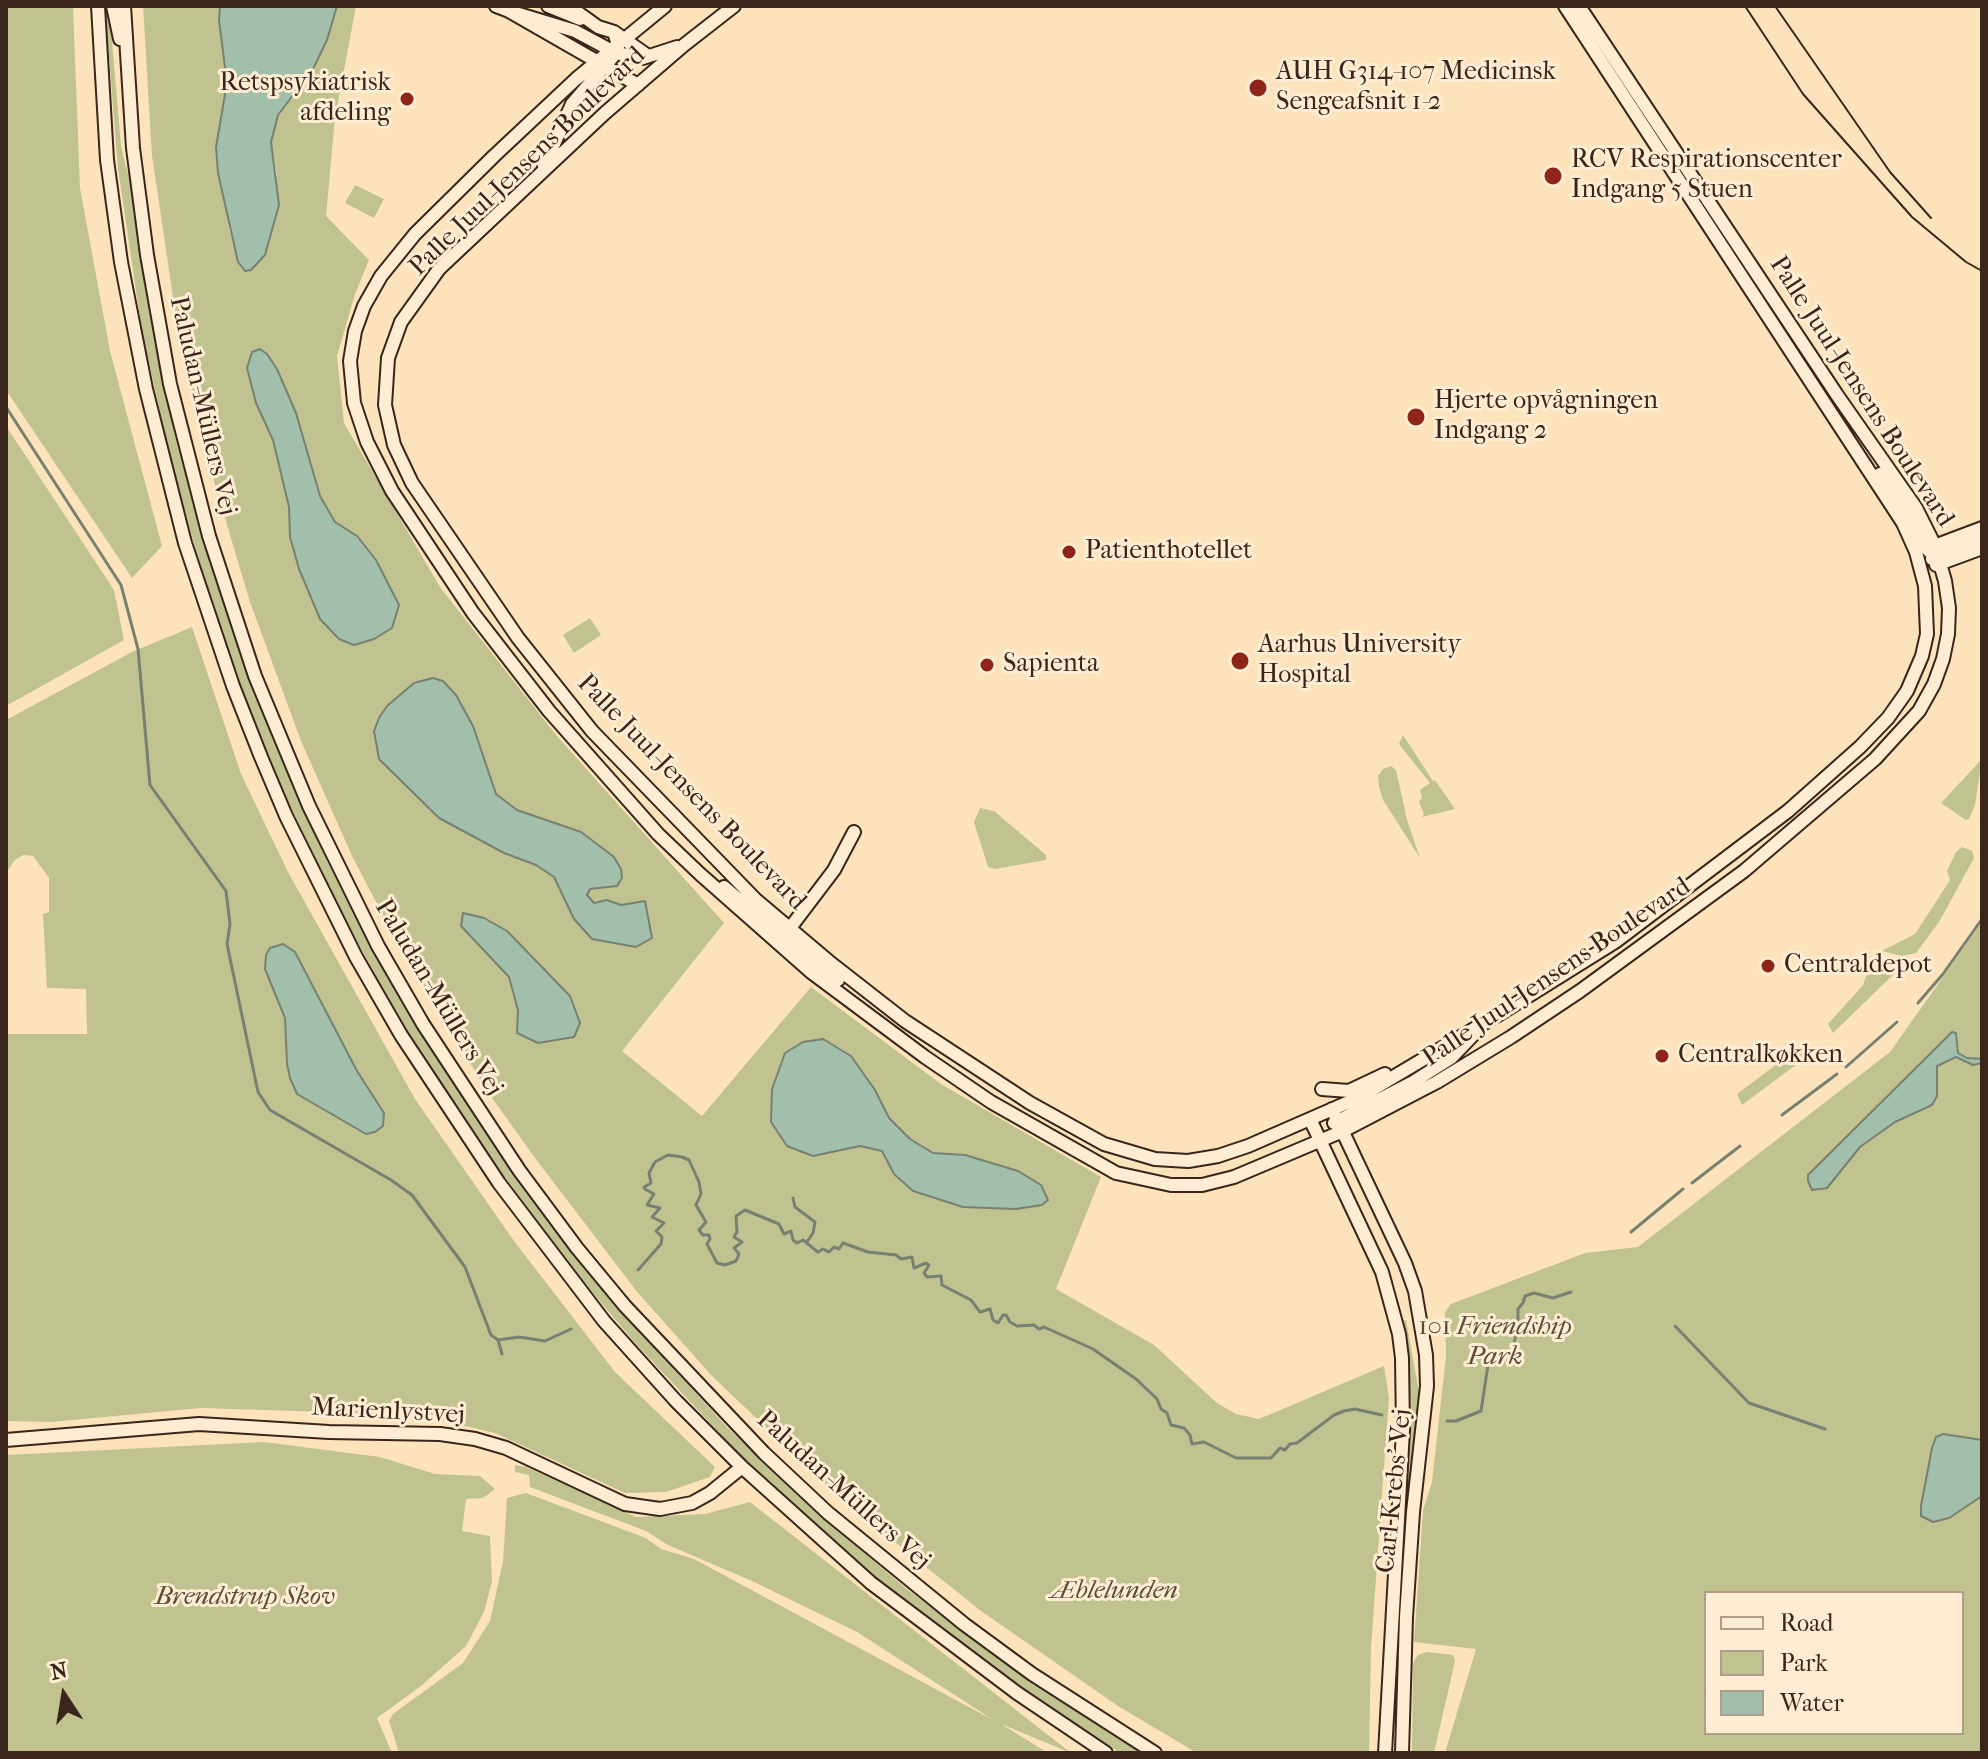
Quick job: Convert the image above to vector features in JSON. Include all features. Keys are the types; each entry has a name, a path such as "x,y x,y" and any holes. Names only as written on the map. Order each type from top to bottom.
{"street":[{"name":"Paludan-Müllers Vej","path":"98,6 107,160 121,262 165,469 198,586 233,686 286,816 363,970 401,1035 499,1183 604,1321 675,1400 742,1467 871,1583 1017,1693 1106,1753"},
{"path":"113,6 128,82"},
{"name":"Paludan-Müllers Vej","path":"124,6 135,164 157,321 209,536 255,676 309,806 378,946 423,1024 511,1159 577,1248 625,1306 764,1453 828,1513 964,1624 1032,1674 1155,1753"},
{"path":"496,6 617,44 661,65"},
{"path":"548,6 598,27"},
{"path":"569,6 617,44"},
{"name":"Palle Juul-Jensens Boulevard","path":"665,6 617,44 602,64 494,156 396,256 364,306 355,331 350,361 351,381 360,424 392,491 473,613 549,711 658,834 768,935 789,937 905,1021 1030,1103 1104,1144 1135,1155 1188,1161 1218,1156 1248,1146 1310,1119 1337,1120 1446,1077 1580,991 1744,871 1875,759 1919,711 1943,659 1949,608 1932,554 1900,483 1884,465 1579,6"},
{"name":"Palle Juul-Jensens Boulevard","path":"734,6 638,85 439,269 401,322 388,358 385,388 388,423 394,445 412,483 518,638 592,731 789,937 811,972 991,1102 1116,1173 1171,1185 1202,1185 1234,1177 1319,1141 1358,1098 1485,1023 1626,933 1788,811 1872,736 1907,691 1922,656 1927,634 1922,570 1932,554"},
{"name":"Palle Juul-Jensens Boulevard","path":"1565,6 1857,449 1899,498 1932,554"},
{"path":"507,8 638,85"},
{"path":"649,57 684,45"},
{"path":"541,172 572,104 602,64"},
{"path":"1922,570 1932,554 1982,528"},
{"path":"1932,554 1982,537"},
{"path":"1932,554 1982,548"},
{"path":"700,874 717,882 773,928 789,937 834,870 854,832"},
{"path":"1337,1120 1413,1082 1451,1058 1485,1023"},
{"path":"1322,1089 1349,1091 1432,1055"},
{"name":"Carl Krebs' Vej","path":"1310,1119 1382,1272 1399,1334 1402,1358 1403,1430 1385,1753"},
{"name":"Carl Krebs' Vej","path":"1337,1120 1405,1263 1415,1291 1426,1355 1427,1386 1413,1512 1406,1617 1402,1753"},
{"name":"Marienlystvej","path":"6,1440 199,1424 459,1436 506,1448 625,1504 660,1509 692,1503 720,1486 742,1467"}],"green space":[{"path":"6,6 73,6 80,188 110,351 162,546 132,578 6,390"},
{"path":"105,6 109,6 121,146 131,187 144,277 176,441 202,534 246,670 276,747 329,865 395,989 494,1146 567,1245 624,1315 727,1427 828,1523 908,1590 1017,1672 1142,1753 1120,1753 997,1671 874,1576 741,1456 636,1344 570,1266 466,1124 404,1026 347,923 286,797 244,696 199,562 168,448 142,331 118,169"},
{"name":"Æblelunden","path":"143,6 220,6 227,83 224,105 229,229 238,262 245,271 277,175 271,142 278,114 314,67 327,40 337,6 356,6 335,118 326,216 369,260 355,294 337,356 344,423 440,587 556,735 724,923 622,1051 702,1116 811,987 941,1084 1101,1177 1056,1289 1154,1345 1217,1403 1236,1414 1259,1419 1384,1366 1389,1398 1371,1648 1369,1753 1197,1753 1118,1706 981,1611 841,1499 712,1376 638,1293 535,1158 487,1091 395,938 352,856 301,741 250,602 208,461 176,317 152,156","holes":["256,403 296,413 320,496 335,522 357,536 376,560 399,605 320,619 299,569 290,537 289,507 273,440","473,726 496,794 517,810 581,832 622,878 617,886 590,889 586,895 594,903 607,900 621,905 574,919 554,877 536,865 504,853","461,926 507,931 533,959 518,1010 509,977","772,1089 875,1090 889,1118 910,1139 933,1153 965,1155 894,1174 883,1151 860,1146 787,1146 771,1122"]},
{"path":"355,185 384,199 374,218 345,203"},
{"path":"6,426 114,590 124,640 6,706"},
{"path":"590,618 601,635 574,653 563,635"},
{"path":"192,627 241,774 288,872 415,1099 514,1241 615,1372 715,1467 710,1477 666,1492 625,1493 495,1433 418,1415 201,1408 51,1422 6,1421 6,1034 87,1034 86,989 47,988 43,914 49,912 49,878 33,856 23,855 15,860 6,873 6,720 132,652"},
{"path":"1403,735 1455,809 1422,817 1420,790 1430,783 1399,744"},
{"path":"1982,759 1975,805 1966,820 1941,803"},
{"path":"1391,766 1396,770 1407,820 1420,858 1383,800 1378,776 1383,769"},
{"path":"980,808 994,811 1046,855 1046,860 995,869 988,867 974,822"},
{"path":"1962,847 1972,851 1974,858 1939,922 1916,953 1902,956 1882,951 1915,934 1950,880 1947,871 1956,852"},
{"name":"101 Friendship Park","path":"1982,922 1982,1753 1445,1753 1476,1649 1414,1642 1423,1511 1432,1482 1446,1356 1445,1312 1451,1304 1585,1253 1638,1247 1890,1052"},
{"path":"1871,962 1887,962 1896,972 1833,1033 1828,1024 1863,985"},
{"path":"1802,1048 1805,1058 1742,1105 1737,1094"},
{"path":"1404,1320 1420,1398 1397,1753 1398,1672 1395,1654 1411,1406"},
{"name":"Brendstrup Skov","path":"264,1442 380,1457 435,1474 480,1476 495,1489 483,1498 466,1499 462,1531 490,1536 492,1581 484,1612 466,1646 421,1686 377,1718 392,1753 6,1753 6,1455"},
{"path":"515,1465 526,1467 636,1517 705,1514 750,1502 1071,1753 1001,1724 1048,1753 399,1753 389,1721 393,1714 463,1663 490,1621 503,1561 507,1498 526,1493 646,1538 661,1549 694,1559 995,1721 857,1632 752,1581 668,1545 646,1531 530,1487 529,1475 515,1472"},
{"path":"1427,1652 1453,1655 1455,1661 1434,1753 1412,1753 1413,1663 1418,1655"}],"water":[{"path":"220,6 337,6 327,40 314,67 278,115 271,142 279,205 265,255 251,270 245,271 238,262 218,173 216,147 227,83"},
{"path":"260,349 277,369 296,413 320,496 335,522 357,536 376,560 399,605 392,628 374,639 354,645 339,639 320,619 299,569 290,537 289,507 273,440 256,403 247,368 252,352"},
{"path":"433,678 443,681 456,695 473,726 496,794 517,810 581,832 614,857 622,878 617,886 590,889 587,895 594,903 607,900 621,905 645,901 652,938 636,947 592,939 574,919 554,877 536,865 504,853 439,818 379,759 374,731 387,706 414,683"},
{"path":"463,913 484,918 507,931 570,996 580,1023 574,1037 538,1043 517,1033 518,1010 509,977 461,926"},
{"path":"283,944 295,952 357,1071 384,1113 383,1126 375,1132 366,1134 297,1094 287,1064 285,1018 265,969 270,948"},
{"path":"1952,1032 1956,1033 1958,1053 1967,1058 1982,1059 1982,1063 1973,1065 1956,1057 1937,1066 1937,1096 1932,1105 1895,1122 1860,1147 1827,1188 1812,1190 1808,1175"},
{"path":"823,1039 851,1056 875,1090 889,1118 910,1139 933,1153 965,1155 1018,1171 1041,1185 1048,1200 1042,1205 1016,1209 963,1207 913,1191 894,1174 882,1151 860,1146 813,1156 787,1146 771,1122 772,1089 785,1053 803,1042"},
{"path":"1943,1434 1982,1440 1982,1496 1949,1518 1933,1522 1921,1516 1921,1506 1932,1448 1936,1437"}],"waterway":[{"path":"6,407 121,585 138,649 150,785 226,891 230,924 227,944 258,1092 270,1110 412,1195 465,1267 491,1335 498,1340 519,1337 545,1341 571,1329"},
{"path":"1918,1003 1982,919"},
{"path":"1846,1067 1897,1022"},
{"path":"1782,1115 1837,1074"},
{"path":"1692,1183 1740,1146"},
{"path":"638,1270 661,1244 662,1237 656,1231 664,1223 652,1217 660,1208 647,1205 654,1194 644,1187 651,1183 649,1173 655,1162 668,1155 682,1157 689,1160 699,1182 701,1194 696,1205 706,1222 699,1230 703,1235 709,1235 707,1244 717,1263 725,1265 736,1261 739,1254 734,1248 742,1242 734,1237 737,1232 736,1216 745,1210 779,1224 784,1234 791,1231 793,1240 797,1243 803,1240 818,1252 823,1249 829,1252 834,1247 839,1249 843,1243 868,1252 896,1255 901,1259 912,1257 914,1268 926,1263 929,1265 924,1273 927,1277 941,1276 942,1285 971,1300 980,1312 990,1309 993,1320 998,1323 1006,1315 1017,1326 1044,1327 1093,1349 1136,1379 1157,1399 1171,1425 1184,1428 1192,1444 1204,1442 1236,1458 1271,1458 1280,1448 1285,1450 1344,1411 1355,1409 1382,1415"},
{"path":"1631,1232 1683,1189"},
{"path":"793,1198 795,1207 815,1222 807,1242"},
{"path":"1447,1421 1456,1421 1481,1411 1488,1365 1497,1363 1499,1355 1512,1353 1518,1309 1525,1296 1534,1293 1553,1298 1571,1292"},
{"path":"1675,1326 1749,1403 1825,1429"},
{"path":"498,1340 502,1354"}],"tram line":[{"path":"1745,6 1803,94 1912,217 1966,262 1982,271"},
{"path":"1775,6 1890,172 1931,218"}],"place":[{"name":"AUH G314-107 Medicinsk Sengeafsnit 1-2","path":"1258,88"},
{"name":"Retspsykiatrisk afdeling","path":"407,99"},
{"name":"RCV Respirationscenter Indgang 5 Stuen","path":"1553,176"},
{"name":"Hjerte opvågningen Indgang 2","path":"1416,417"},
{"name":"Patienthotellet","path":"1069,552"},
{"name":"Aarhus University Hospital","path":"1240,661"},
{"name":"Sapienta","path":"987,665"},
{"name":"Centraldepot","path":"1768,966"},
{"name":"Centralkøkken","path":"1662,1056"}]}
